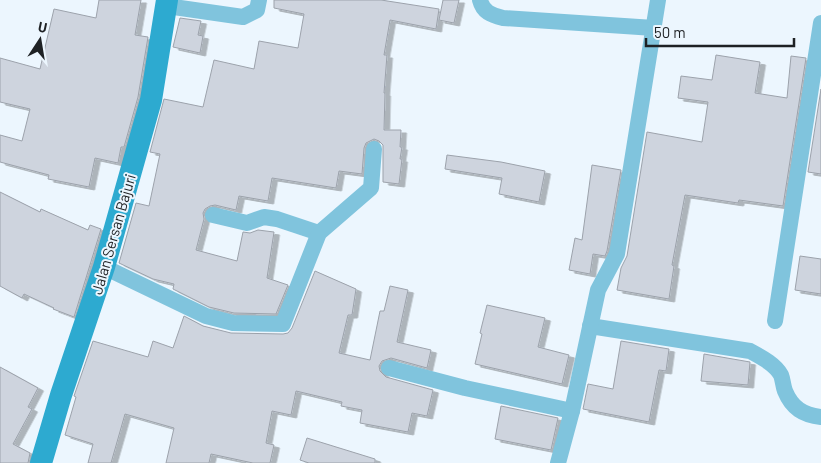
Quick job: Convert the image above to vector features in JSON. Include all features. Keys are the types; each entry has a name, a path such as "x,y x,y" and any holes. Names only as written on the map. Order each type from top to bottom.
{"main road":[{"name":"Jalan Sersan Bajuri","path":"41,463 61,395 104,266 151,100 167,3"}],"street":[{"path":"167,3 243,17 257,10 259,0"},
{"path":"480,0 484,11 493,16 503,18 654,28"},
{"path":"558,463 572,411 598,290 617,254 658,0"},
{"path":"775,321 821,23"},
{"path":"104,266 206,316 233,323 283,324 319,233 371,188 374,149"},
{"path":"213,215 247,223 264,217 277,219 319,233"},
{"path":"590,326 750,351 766,360 781,375 785,391 793,406 808,416 821,417"},
{"path":"390,368 465,388 572,411"}],"building":[{"path":"99,0 141,0 135,35 148,37 138,97 124,147 121,147 118,163 95,158 89,187 48,179 49,175 0,162 0,135 22,141 30,109 0,102 0,58 40,69 54,9 96,18"},
{"path":"274,0 381,0 439,9 436,29 390,20 384,55 387,55 384,130 401,130 400,147 402,147 400,159 402,159 399,184 383,182 383,145 374,139 366,143 364,148 362,174 339,171 336,188 272,178 268,201 239,196 236,210 215,205 205,209 196,250 237,261 243,232 250,233 258,230 274,232 267,278 288,285 276,314 234,313 209,307 173,289 174,284 153,279 119,263 136,203 149,206 160,154 150,152 164,99 203,107 214,60 254,69 259,41 298,48 304,14 274,8"},
{"path":"443,0 459,0 454,23 439,20"},
{"path":"180,18 201,21 198,35 203,36 200,53 173,47"},
{"path":"716,55 760,62 755,93 787,98 791,56 806,58 783,206 739,200 738,203 685,195 672,265 674,266 669,299 617,290 621,268 627,256 647,132 702,142 708,102 678,98 681,76 712,80"},
{"path":"821,89 821,174 808,172"},
{"path":"447,155 501,162 545,171 539,202 499,194 502,178 445,169"},
{"path":"592,165 621,170 607,251 605,256 593,254 590,274 569,270 575,238 582,240"},
{"path":"0,192 40,212 41,209 88,230 90,225 101,229 74,317 53,309 24,294 22,298 0,286"},
{"path":"800,256 821,259 821,294 795,290"},
{"path":"315,271 356,289 352,315 348,315 339,353 370,360 380,311 384,311 390,286 408,290 397,342 431,350 427,368 391,358 382,361 379,366 380,371 386,377 433,390 427,416 412,413 408,432 360,423 362,410 341,406 342,402 296,391 291,415 272,411 266,443 274,445 270,463 253,463 211,454 209,463 166,463 174,428 125,414 111,463 88,463 93,444 65,435 76,397 74,396 93,341 148,357 153,341 173,348 184,316 203,326 231,333 288,333 292,328"},
{"path":"487,305 545,318 538,347 569,355 562,384 475,364"},
{"path":"621,341 669,349 666,371 659,370 649,422 583,409 588,384 613,389"},
{"path":"704,354 750,362 748,385 701,381"},
{"path":"0,367 38,388 28,407 32,409 13,444 30,453 28,463 0,463"},
{"path":"501,406 558,418 551,450 495,439"},
{"path":"307,438 375,459 375,463 309,463 300,460"}]}
